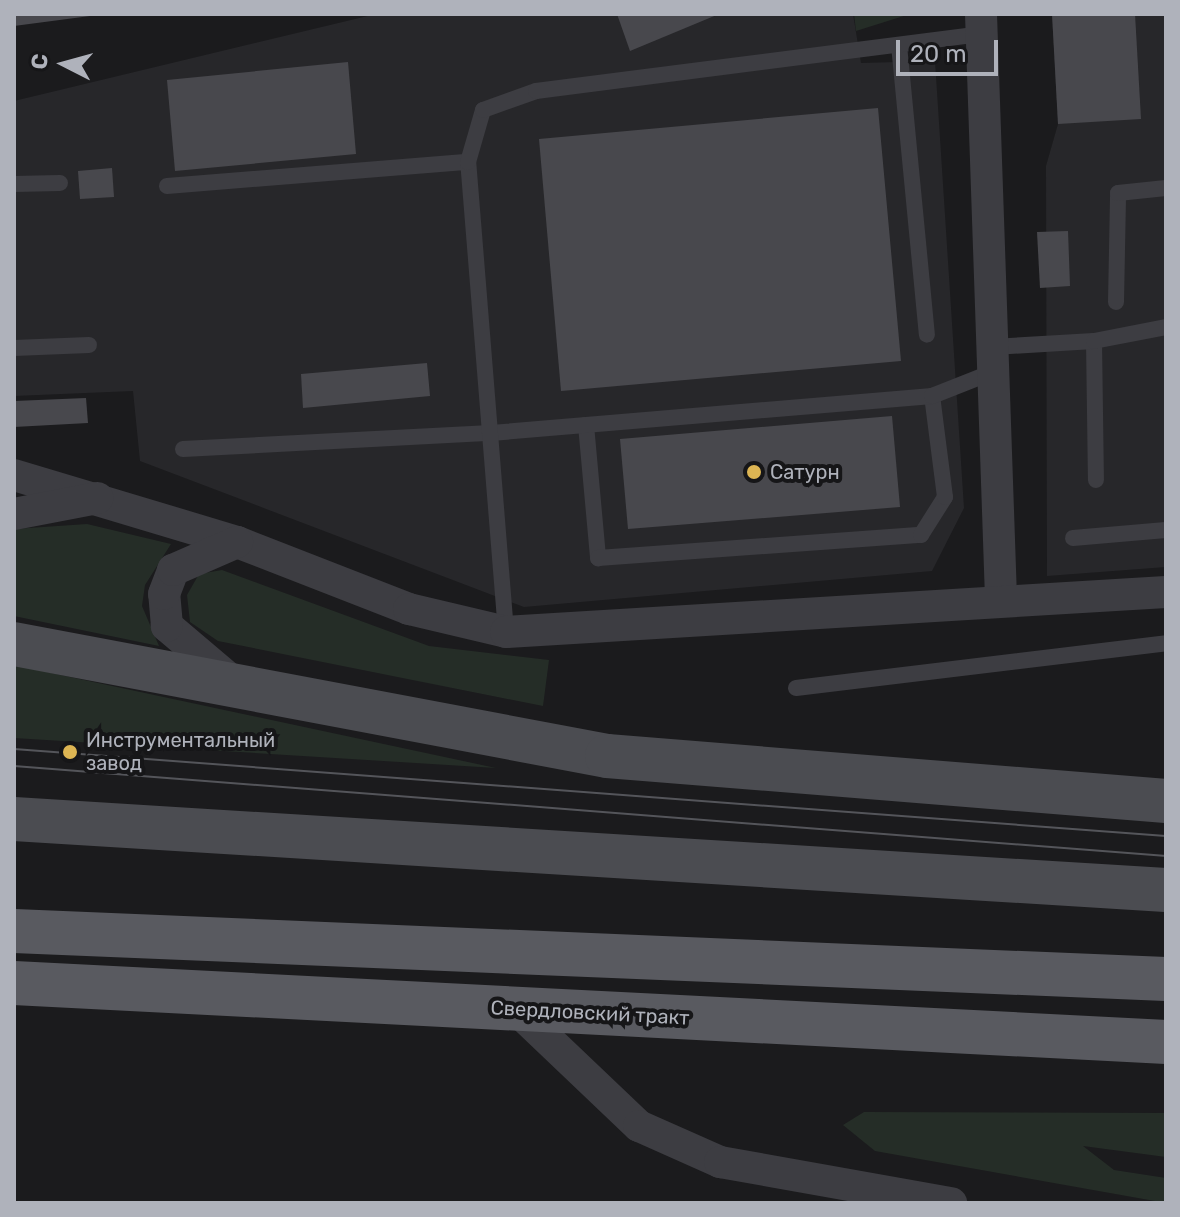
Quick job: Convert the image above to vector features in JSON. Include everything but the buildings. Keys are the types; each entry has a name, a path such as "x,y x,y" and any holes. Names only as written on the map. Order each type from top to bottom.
{"main road":[{"path":"14,644 607,756 1166,801"},
{"path":"14,819 1166,890"},
{"path":"14,931 1166,979"},
{"name":"Свердловский тракт","path":"14,983 1166,1042"}],"street":[{"path":"982,24 1001,599"},
{"path":"14,475 103,497 237,542 409,609 506,632 1001,599 1166,592"},
{"path":"14,514 103,497"},
{"path":"237,542 173,570 164,594 167,626 187,649 239,686"},
{"path":"517,1010 653,1132 720,1162 951,1203"}],"lane":[{"path":"506,632 468,162 483,110 536,91 899,45 982,24"},
{"path":"899,45 927,335"},
{"path":"167,186 468,162"},
{"path":"14,184 60,183"},
{"path":"1116,302 1118,193 1166,188"},
{"path":"183,449 491,433 932,396 993,359 1166,328"},
{"path":"1094,341 1096,480"},
{"path":"14,348 89,345"},
{"path":"586,425 598,558 921,535 945,497 932,396"},
{"path":"1073,538 1166,530"},
{"path":"796,688 1166,643"}],"shaded area":[{"path":"376,14 853,14 861,63 935,61 964,508 932,571 524,607 140,461 133,391 14,396 14,101"},
{"path":"854,14 910,14 856,31"},
{"path":"1052,14 1166,14 1166,567 1047,576 1046,166 1058,124"},
{"path":"87,524 171,544 145,585 142,606 159,646 14,616 14,529"},
{"path":"222,570 429,646 549,660 543,706 218,641 190,622 187,595 199,574"},
{"path":"14,665 496,768 14,738"},
{"path":"864,1112 1166,1113 1166,1157 1083,1146 1114,1170 1166,1178 1166,1203 875,1151 843,1125"}],"tram line":[{"path":"14,749 1166,836"},
{"path":"14,766 1166,856"}],"place":[{"name":"Сатурн","path":"754,472"},
{"name":"Инструментальный завод","path":"70,752"}]}
